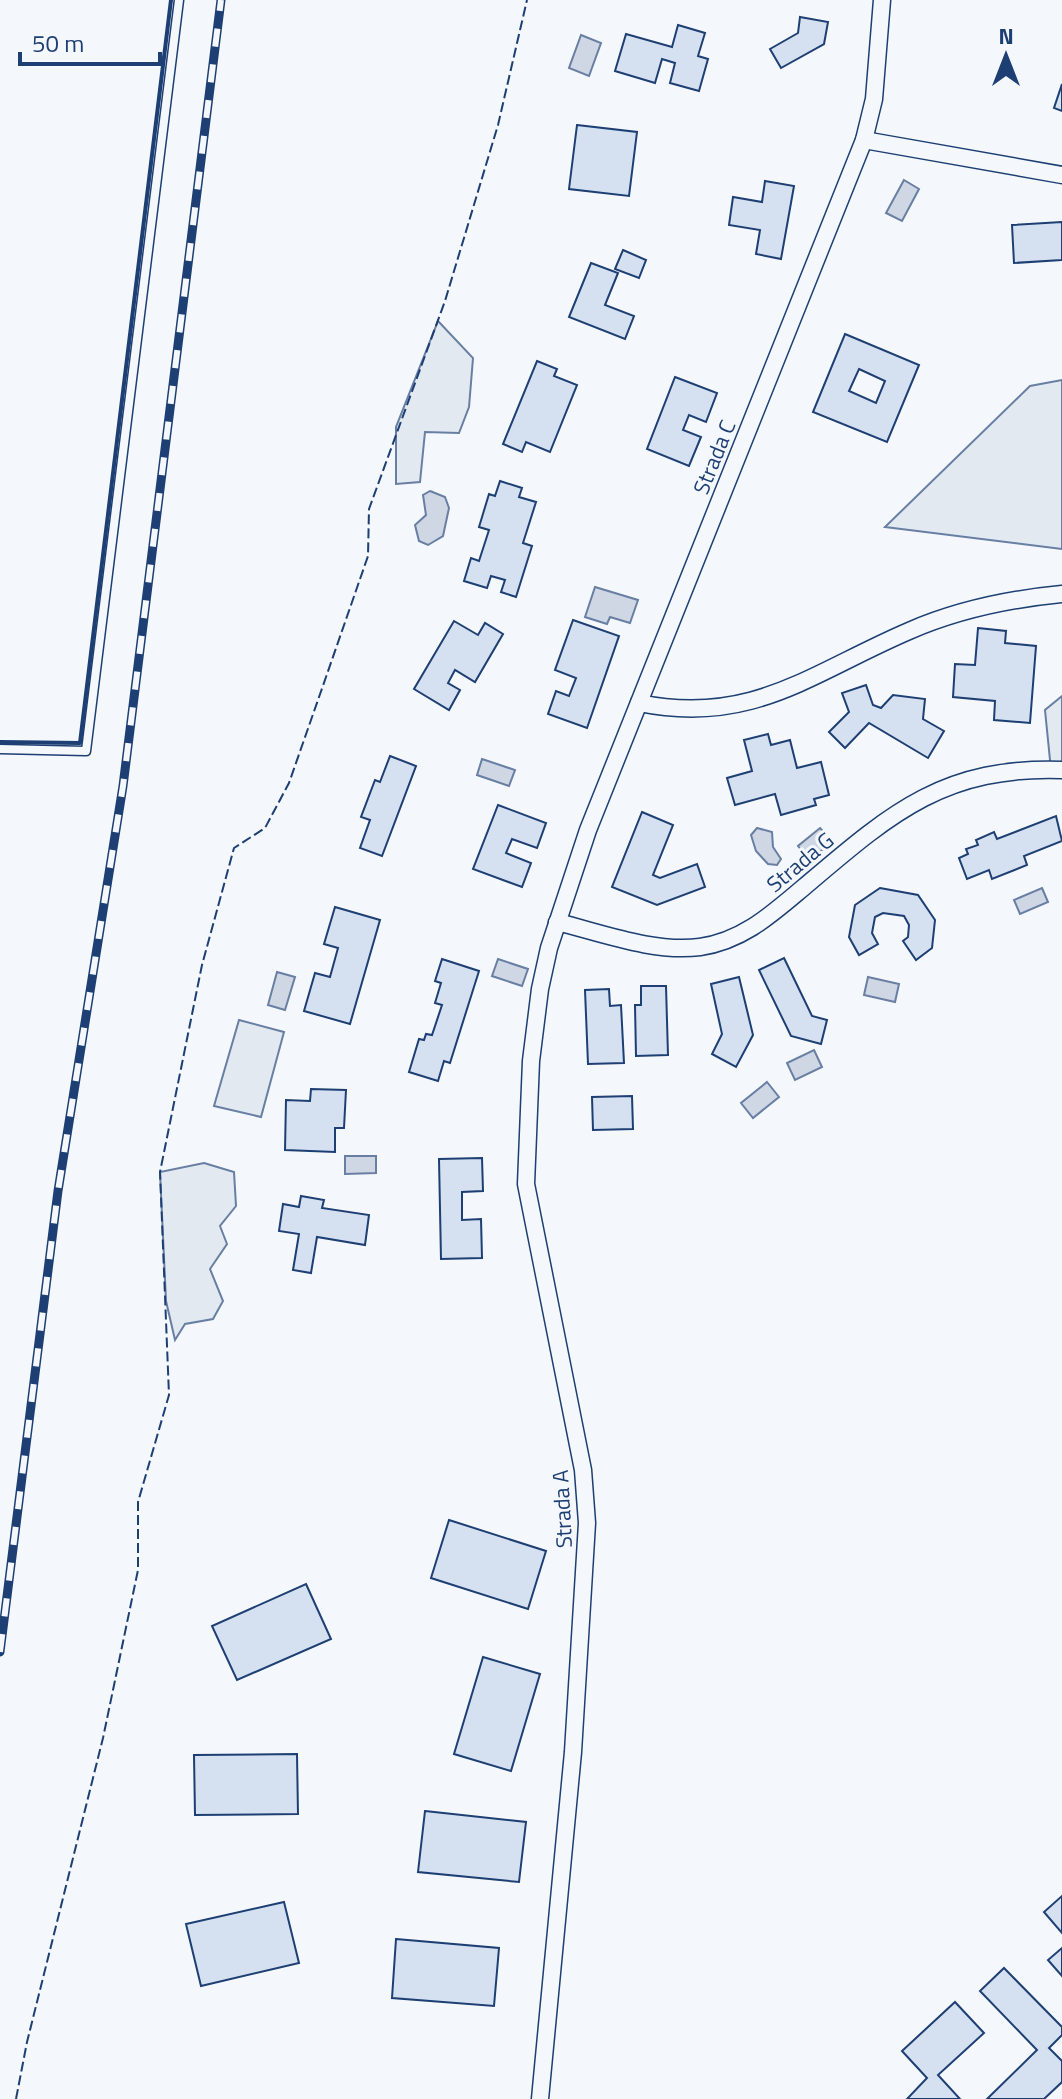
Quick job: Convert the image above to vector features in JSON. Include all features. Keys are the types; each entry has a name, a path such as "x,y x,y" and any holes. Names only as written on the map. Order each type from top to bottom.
{"street":[{"name":"Strada C","path":"557,922 588,830 864,140 874,99 882,0"},
{"path":"864,140 1062,175"},
{"path":"639,703 686,709 747,703 783,692 934,621 1008,601 1062,594"},
{"name":"Strada G","path":"557,922 671,947 696,947 725,941 766,919 891,816 927,795 979,776 1024,770 1062,770"},
{"name":"Strada A","path":"540,2099 573,1752 587,1533 583,1470 531,1223 525,1168 537,1005 557,922"}],"lane":[{"path":"0,749 86,751 179,0"}],"shaded area":[{"path":"581,35 601,43 589,76 569,68"},
{"path":"904,180 919,189 902,221 886,213"},
{"path":"438,321 473,358 469,407 459,433 425,432 420,482 396,484 396,427"},
{"path":"1062,380 1062,549 885,527 1030,386"},
{"path":"430,491 445,497 449,508 443,536 428,545 419,541 415,525 426,515 423,495"},
{"path":"595,587 638,600 630,623 610,617 607,624 585,617"},
{"path":"1062,696 1062,770 1051,770 1045,710"},
{"path":"482,759 515,770 509,786 477,775"},
{"path":"757,828 772,832 773,847 781,859 777,865 768,864 756,851 751,835"},
{"path":"820,828 832,841 810,861 798,846"},
{"path":"1042,888 1048,902 1020,914 1014,900"},
{"path":"498,959 528,969 522,986 492,976"},
{"path":"277,972 295,977 285,1010 268,1005"},
{"path":"868,977 899,984 895,1002 864,995"},
{"path":"239,1020 284,1032 261,1117 214,1106"},
{"path":"814,1050 822,1067 795,1080 787,1063"},
{"path":"767,1082 779,1097 753,1118 741,1103"},
{"path":"345,1156 376,1156 376,1173 345,1174"},
{"path":"204,1163 234,1172 236,1206 220,1226 227,1244 210,1269 223,1301 213,1319 185,1324 175,1340 166,1301 160,1172"}],"building":[{"path":"800,17 828,22 824,44 781,68 770,49 798,33"},
{"path":"678,25 705,33 698,56 708,59 699,91 670,83 675,63 662,59 655,83 615,71 626,34 672,47"},
{"path":"1062,84 1062,111 1054,108"},
{"path":"577,125 637,132 629,196 569,189"},
{"path":"765,181 794,186 781,259 756,254 760,230 729,225 733,197 762,202"},
{"path":"1062,222 1062,260 1014,263 1012,225"},
{"path":"623,250 646,260 639,278 615,269"},
{"path":"591,263 618,273 605,305 634,316 625,339 569,317"},
{"path":"845,334 919,365 887,442 813,412","holes":["859,369 885,381 876,403 849,391"]},
{"path":"537,361 557,369 554,376 577,385 550,452 526,442 522,452 503,444"},
{"path":"675,377 717,393 706,422 689,415 683,430 701,437 689,466 647,449"},
{"path":"500,481 522,488 519,497 536,502 523,543 532,546 516,597 501,592 505,580 491,576 487,588 464,581 471,558 479,561 489,530 479,527 489,494 495,496"},
{"path":"573,620 619,636 587,728 548,714 556,691 569,696 576,678 555,670"},
{"path":"454,621 478,635 485,623 503,634 475,682 455,670 448,683 460,690 449,710 414,689"},
{"path":"978,628 1006,631 1005,643 1036,646 1030,723 994,720 995,701 953,697 955,664 975,665"},
{"path":"866,685 873,705 881,708 893,695 925,699 923,719 944,731 928,758 869,723 845,748 829,732 849,712 842,693"},
{"path":"768,734 771,745 790,740 797,768 821,762 829,795 814,799 816,805 781,815 775,794 735,805 727,778 752,771 744,740"},
{"path":"390,756 416,766 382,856 360,848 370,820 361,817 375,780 380,782"},
{"path":"498,805 546,823 537,848 512,839 506,853 531,863 522,887 473,869"},
{"path":"642,812 673,825 653,875 660,878 697,864 705,887 657,905 612,887"},
{"path":"1056,816 1062,841 1024,856 1027,865 992,879 989,870 967,879 959,858 968,854 966,849 978,845 976,840 994,832 997,839"},
{"path":"880,888 918,895 935,920 932,948 916,960 903,941 908,937 909,925 904,916 883,913 875,917 872,933 878,944 859,955 849,937 855,905"},
{"path":"335,907 380,920 350,1024 304,1011 315,973 330,977 338,948 324,944"},
{"path":"784,958 812,1016 827,1020 821,1044 791,1036 759,970"},
{"path":"442,959 479,971 450,1063 444,1061 438,1081 409,1072 419,1039 424,1040 426,1034 432,1035 442,1005 435,1003 441,983 435,981"},
{"path":"739,977 753,1035 736,1067 712,1054 722,1034 711,984"},
{"path":"641,986 666,986 668,1055 636,1056 635,1005 641,1005"},
{"path":"609,989 610,1006 621,1005 624,1063 588,1064 585,990"},
{"path":"311,1089 346,1090 344,1128 335,1128 335,1152 285,1150 286,1100 310,1101"},
{"path":"632,1096 633,1129 593,1130 592,1097"},
{"path":"482,1158 483,1191 462,1192 462,1220 481,1219 482,1258 441,1259 439,1159"},
{"path":"301,1196 324,1200 322,1208 369,1215 365,1245 317,1237 311,1273 293,1270 299,1234 279,1231 283,1204 299,1207"},
{"path":"449,1520 546,1551 528,1609 431,1578"},
{"path":"306,1584 331,1639 237,1680 212,1626"},
{"path":"483,1657 540,1674 511,1771 454,1754"},
{"path":"297,1754 298,1814 195,1815 194,1755"},
{"path":"425,1811 526,1822 519,1882 418,1872"},
{"path":"1062,1896 1062,1933 1044,1912"},
{"path":"284,1902 299,1963 201,1986 186,1924"},
{"path":"396,1939 499,1948 494,2006 392,1998"},
{"path":"1062,1948 1062,1976 1048,1960"},
{"path":"1004,1968 1062,2027 1062,2035 1049,2048 1062,2061 1062,2082 1044,2099 987,2099 1037,2050 980,1991"},
{"path":"955,2002 984,2033 938,2075 960,2099 907,2099 927,2078 902,2051"}],"railway":[{"path":"0,1652 58,1191 123,786 221,0"}],"fence":[{"path":"16,2099 27,2042 103,1738 138,1570 138,1502 169,1395 160,1172 202,965 234,848 265,828 289,783 368,556 369,509 445,301 498,125 527,0"}],"wall":[{"path":"0,742 80,743 171,0"}]}
